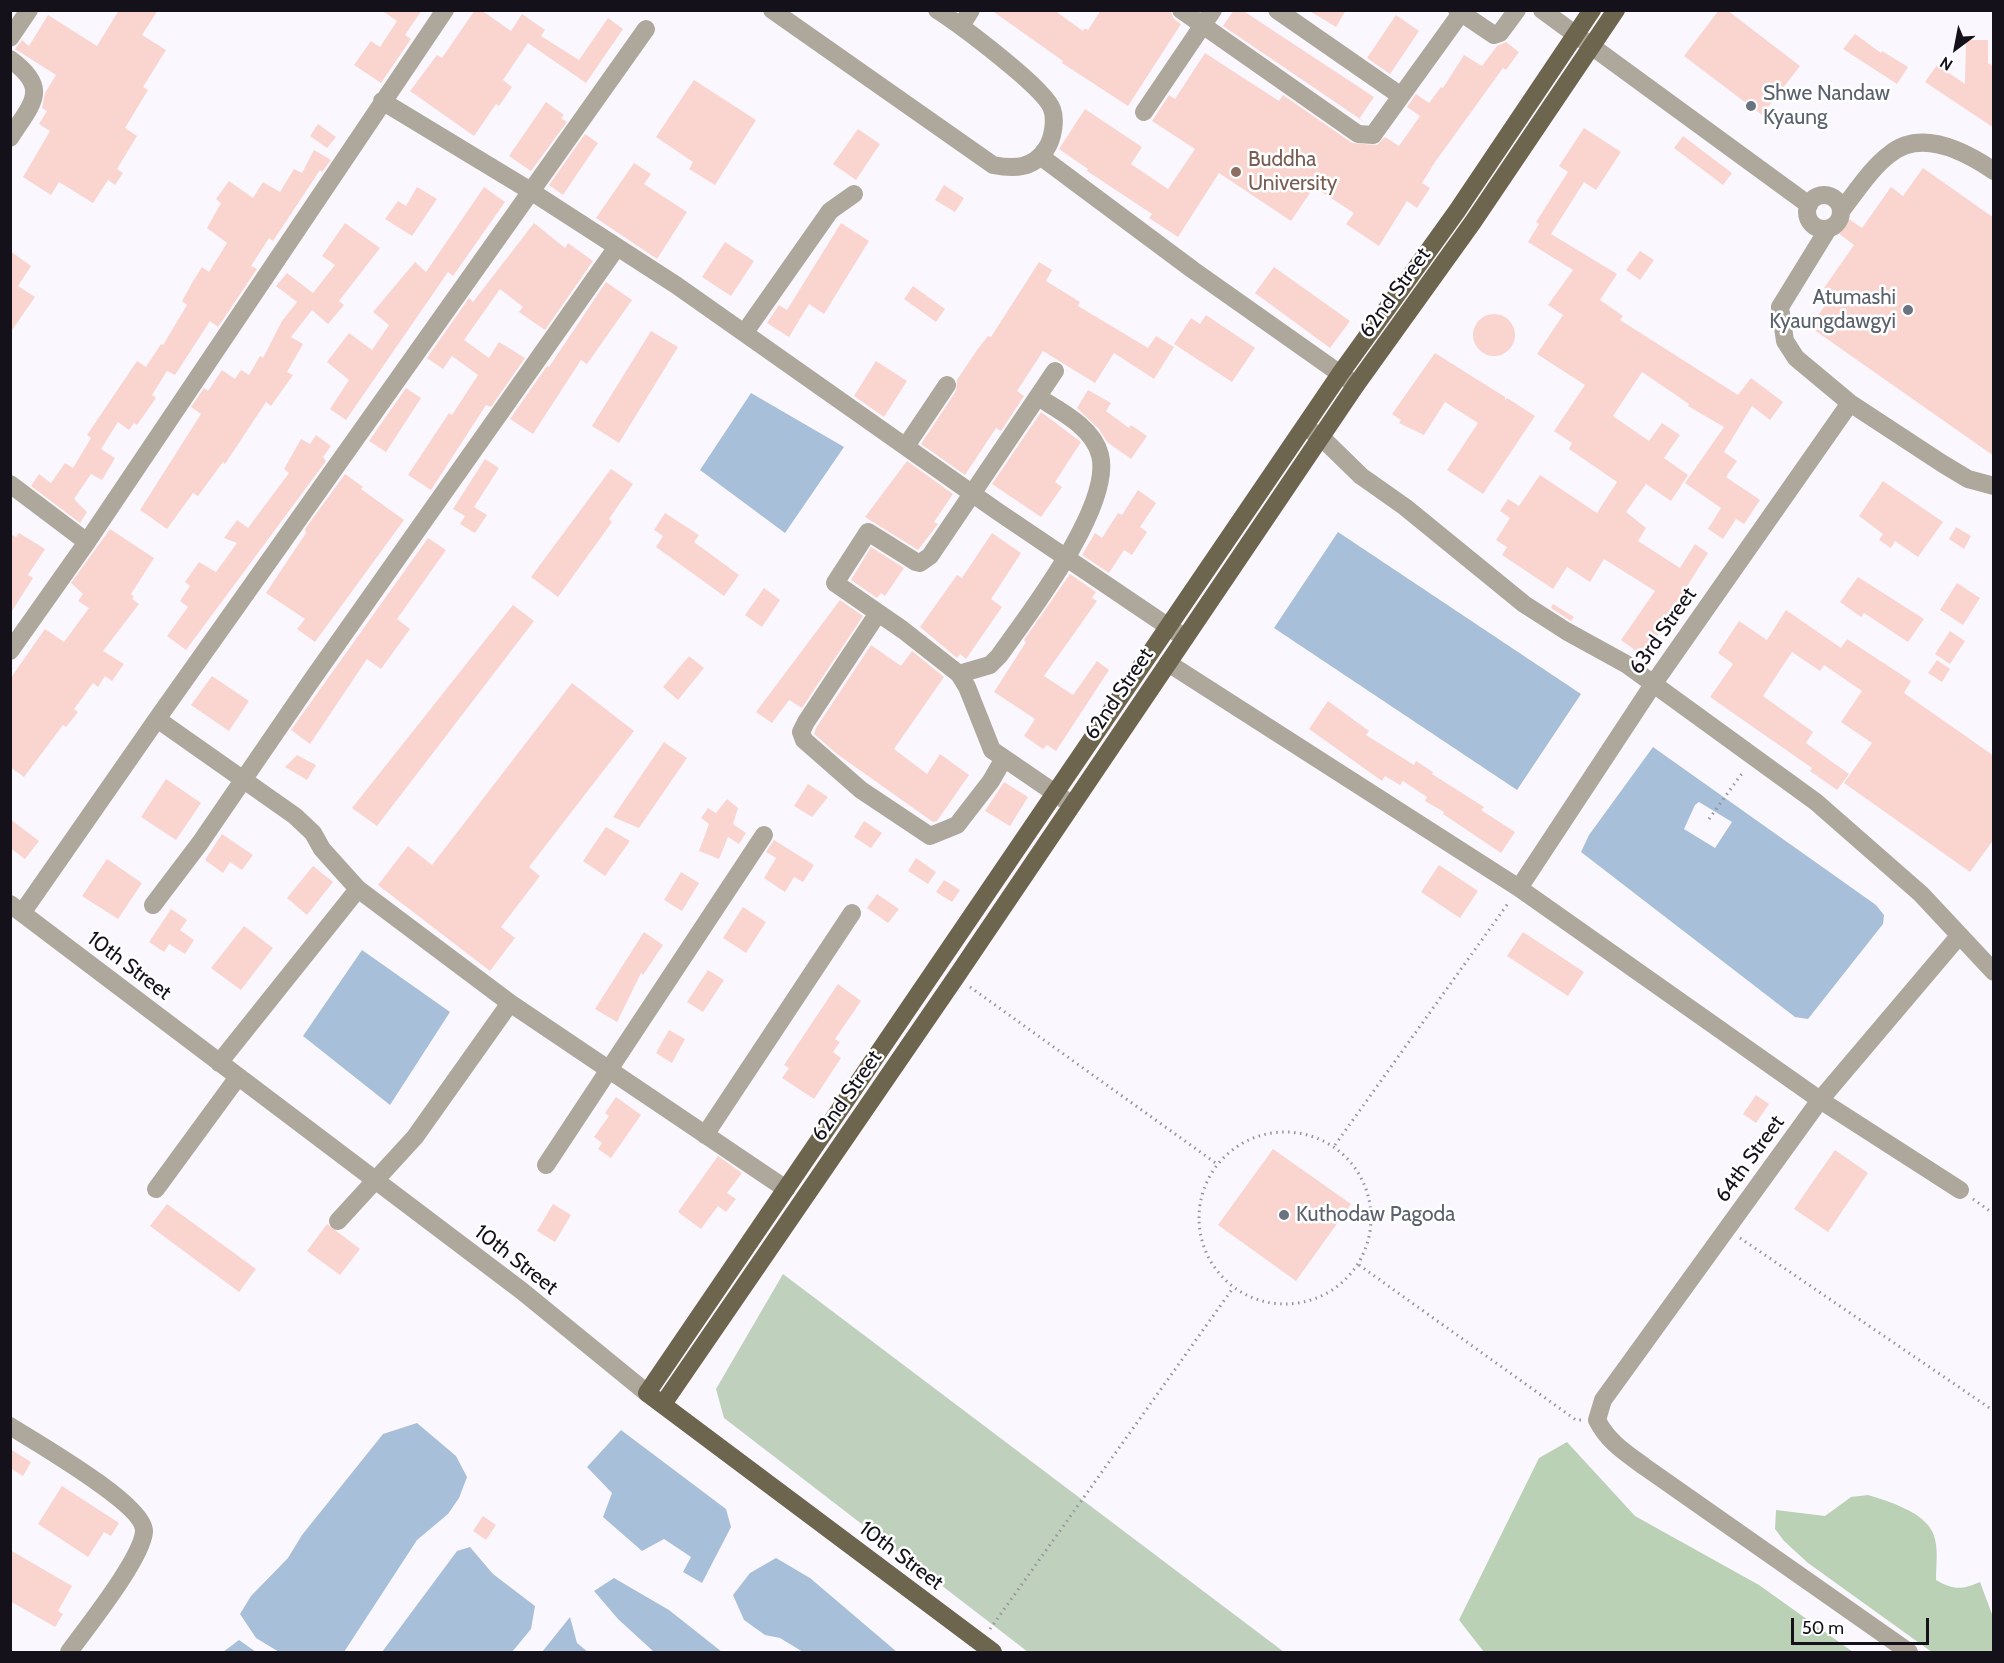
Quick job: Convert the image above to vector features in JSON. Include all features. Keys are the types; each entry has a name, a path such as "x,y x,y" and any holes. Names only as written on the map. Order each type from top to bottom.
{"main road":[{"name":"62nd Street","path":"647,1393 940,966 1054,794 1340,374 1457,211 1592,10"},
{"name":"62nd Street","path":"663,1404 956,977 1356,385 1473,222 1617,10"},
{"path":"940,966 956,977"},
{"path":"739,1257 756,1269"},
{"name":"10th Street","path":"647,1393 986,1648"}],"street":[{"path":"10,38 29,10"},
{"path":"10,651 87,542 445,10"},
{"path":"772,10 993,165 1015,169 1029,165 1047,148 1054,118 1048,100 961,26 937,10"},
{"path":"961,26 971,10"},
{"path":"1181,10 1208,18 1363,136 1373,135 1459,12 1488,32 1497,34 1517,10"},
{"path":"1277,10 1401,96"},
{"path":"1542,10 1809,204"},
{"path":"1144,112 1208,18"},
{"path":"16,908 157,719 529,190 646,29"},
{"path":"10,59 32,78 35,90 33,100 10,138"},
{"path":"382,101 529,190 745,332 973,494 1185,638"},
{"path":"1994,171 1951,147 1916,143 1890,154 1841,211 1838,221 1828,229 1780,307 1785,341 1796,358 1850,403 1968,479 1994,486"},
{"path":"1040,156 1193,270 1356,385"},
{"path":"745,332 830,211 854,194"},
{"path":"1828,229 1820,228 1809,220 1809,204 1814,197 1828,195 1838,202 1841,211"},
{"path":"153,904 244,780 617,247"},
{"path":"1055,371 930,556 921,563 868,532 835,579 835,583 959,675 968,687 986,740 1003,760 1071,804"},
{"path":"906,446 947,385"},
{"path":"959,675 990,664 999,656 1067,559 1089,515 1101,471 1100,455 1088,433 1038,397"},
{"name":"63rd Street","path":"1519,888 1654,683 1850,403"},
{"path":"1305,427 1322,438 1361,476 1405,507 1524,603 1566,632 1626,664 1654,683 1816,802 1921,894 1959,936 1992,967"},
{"path":"10,484 87,542"},
{"path":"878,613 806,722 801,732 804,740 861,790 930,836 957,825 991,781 1003,760"},
{"path":"1168,663 1519,888 1820,1100 1960,1190"},
{"path":"157,719 305,825 358,889 510,1003 786,1189"},
{"path":"546,1165 764,835"},
{"path":"219,1063 358,889"},
{"name":"10th Street","path":"16,908 522,1291 647,1393"},
{"path":"705,1135 852,913"},
{"name":"64th Street","path":"1597,1420 1603,1400 1820,1100 1959,936"},
{"path":"338,1221 415,1137 510,1003"},
{"path":"156,1189 238,1077"},
{"path":"1597,1420 1606,1436 1637,1462 1909,1653"},
{"path":"10,1426 113,1493 142,1521 144,1532 132,1560 69,1653"}],"path":[{"path":"1709,819 1754,757"},
{"path":"1335,1146 1519,888"},
{"path":"956,977 1216,1164"},
{"path":"1283,1131 1310,1135 1335,1146 1354,1166 1368,1189 1372,1216 1369,1243 1359,1265 1338,1287 1305,1302 1287,1305 1260,1301 1233,1288 1216,1270 1203,1246 1198,1219 1202,1192 1216,1164 1233,1148 1257,1136 1283,1131"},
{"path":"1960,1190 1994,1214"},
{"path":"1728,1229 1994,1412"},
{"path":"1359,1265 1576,1419 1597,1420"},
{"path":"986,1648 1233,1288"}],"green space":[{"path":"783,1274 1284,1652 1028,1652 724,1418 716,1389"},
{"path":"1567,1442 1635,1516 1759,1585 1853,1652 1484,1652 1459,1620 1539,1458"},
{"path":"1868,1495 1905,1508 1922,1519 1928,1526 1936,1544 1936,1580 1958,1588 1980,1582 1993,1617 1993,1652 1933,1652 1929,1650 1808,1563 1784,1541 1775,1529 1776,1510 1825,1516 1851,1497"}],"water":[{"path":"751,393 844,447 785,533 700,470"},
{"path":"1338,532 1581,694 1517,790 1274,628"},
{"path":"1653,747 1876,905 1884,915 1883,924 1808,1019 1795,1017 1581,852 1589,835","holes":["1699,802 1732,822 1715,848 1684,829 1695,805"]},
{"path":"362,950 450,1012 390,1105 303,1036"},
{"path":"417,1423 456,1456 467,1477 459,1498 448,1514 417,1540 344,1652 279,1652 256,1638 240,1614 251,1596 288,1558 302,1535 383,1434"},
{"path":"621,1430 726,1509 731,1527 702,1583 683,1572 691,1557 664,1539 642,1551 603,1517 612,1493 587,1467"},
{"path":"470,1547 493,1574 535,1606 531,1629 512,1652 382,1652 457,1551"},
{"path":"776,1558 810,1578 897,1652 803,1652 780,1638 765,1635 744,1620 733,1595 750,1573"},
{"path":"614,1578 669,1610 722,1652 654,1652 618,1619 594,1591"},
{"path":"570,1617 577,1643 588,1652 542,1652"},
{"path":"239,1640 256,1652 223,1652"}],"building":[{"path":"119,10 158,10 142,35 166,50 143,87 148,90 125,128 137,136 117,169 123,173 115,185 108,180 93,203 59,182 51,195 23,177 50,131 39,124 47,111 42,108 45,93 56,75 15,49 22,40 29,46 48,15 97,46"},
{"path":"381,10 422,10 405,35 411,39 381,83 354,65 371,41 380,47 397,21"},
{"path":"475,10 481,10 511,31 522,14 545,30 541,36 579,60 608,18 623,29 586,83 528,43 503,80 512,87 499,106 496,104 474,136 410,91 437,55 442,58"},
{"path":"991,10 1054,10 1083,31 1085,28 1088,30 1101,10 1170,10 1174,19 1181,24 1128,106 1062,63 1063,61"},
{"path":"1234,10 1242,10 1374,97 1359,118 1223,26"},
{"path":"1308,10 1346,10 1336,27"},
{"path":"1719,10 1727,10 1800,66 1762,115 1684,56"},
{"path":"1396,15 1419,31 1390,74 1367,58"},
{"path":"1855,34 1881,53 1882,51 1908,67 1897,84 1843,49"},
{"path":"1966,40 1988,40 1988,63 1994,67 1994,128 1925,82 1937,65 1965,84"},
{"path":"1506,42 1519,52 1506,70 1503,68 1435,162 1422,183 1430,188 1417,208 1407,201 1379,246 1346,224 1354,213 1314,187 1291,221 1219,173 1178,237 1149,218 1152,214 1087,171 1088,169 1059,149 1085,109 1142,147 1131,164 1168,189 1195,149 1152,121 1169,95 1175,99 1205,53 1279,101 1283,95 1352,143 1377,145 1385,137 1399,146 1420,116 1407,107 1416,94 1429,103 1441,87 1443,88 1464,55 1482,66 1497,46"},
{"path":"694,80 756,120 715,185 689,169 693,162 656,137"},
{"path":"546,102 564,115 561,118 567,122 531,171 509,156"},
{"path":"318,124 336,137 327,148 310,136"},
{"path":"1584,128 1621,152 1596,190 1584,182 1551,234 1617,274 1600,300 1623,316 1620,320 1738,395 1751,378 1783,402 1770,420 1752,406 1724,452 1737,461 1726,477 1760,500 1744,524 1736,519 1723,539 1708,529 1721,508 1685,483 1724,427 1688,406 1689,404 1642,372 1613,416 1649,441 1662,423 1680,435 1664,458 1688,475 1671,501 1646,484 1626,512 1646,528 1638,541 1680,568 1695,544 1708,553 1667,618 1669,619 1643,656 1621,640 1655,591 1604,559 1590,582 1567,567 1553,589 1502,555 1507,547 1496,540 1510,518 1500,511 1508,499 1519,506 1540,475 1597,513 1617,482 1569,449 1572,443 1554,431 1585,385 1537,354 1563,315 1548,305 1573,270 1528,242 1539,224 1536,222 1568,172 1559,166"},
{"path":"858,129 880,144 856,180 833,164"},
{"path":"585,134 598,143 563,195 549,185"},
{"path":"1683,136 1732,173 1723,185 1674,148"},
{"path":"314,150 331,160 322,172 320,170 273,241 269,238 251,266 257,269 218,327 210,321 175,375 167,371 152,395 156,398 137,425 134,423 129,430 118,422 101,449 115,458 102,480 91,474 74,499 87,512 80,523 31,486 39,474 51,483 65,463 73,468 91,438 87,435 137,361 146,367 161,344 163,345 187,305 182,301 202,267 209,272 227,243 207,228 221,203 216,199 229,181 253,198 263,182 280,192 294,169 302,173"},
{"path":"634,163 651,174 644,184 687,212 657,259 596,218"},
{"name":"Atumashi Kyaungdawgyi","path":"1923,168 1994,218 1994,456 1810,327 1833,294 1824,288 1854,245 1838,233 1840,226 1849,219 1862,228 1891,187 1903,196"},
{"path":"944,185 964,198 955,212 935,200"},
{"path":"417,187 437,199 412,236 385,219 398,201 406,206"},
{"path":"484,187 505,202 453,276 448,272 346,420 330,409 349,380 327,362 349,333 372,350 389,325 373,312 415,262 426,272"},
{"path":"345,223 380,248 339,301 344,305 328,324 312,310 291,337 303,344 287,372 293,375 271,406 266,402 225,464 223,462 198,496 193,493 167,529 140,510 201,414 191,407 204,388 208,391 222,370 235,379 241,370 249,375 260,356 263,358 282,321 297,302 276,286 287,273 313,293 335,265 322,256"},
{"path":"534,223 565,248 568,243 593,261 545,330 519,312 523,307 500,289 464,340 489,358 499,342 525,358 491,407 486,405 431,490 408,475 449,413 452,415 478,375 452,356 443,369 427,358 469,298 473,302"},
{"path":"841,223 869,241 824,314 809,304 789,337 767,323 779,305 787,310"},
{"path":"725,242 754,261 731,296 702,277"},
{"path":"10,251 31,266 18,286 35,297 10,333"},
{"path":"1640,251 1654,260 1640,280 1626,270"},
{"path":"1039,262 1052,270 1046,281 1080,302 1078,306 1148,348 1156,336 1174,347 1154,379 1114,353 1095,383 1043,351 1017,391 1024,396 1001,431 996,428 965,475 921,444 956,391 957,380 988,336 991,337"},
{"path":"1274,267 1350,321 1330,348 1255,293"},
{"path":"606,282 632,300 587,364 581,360 533,434 510,419 547,366 549,367"},
{"path":"913,286 945,309 936,322 904,299"},
{"path":"1494,314 1502,315 1509,320 1514,327 1514,343 1509,350 1502,355 1494,356 1486,355 1479,350 1474,343 1473,335 1474,327 1479,320 1486,315"},
{"path":"1206,315 1255,348 1232,382 1174,344 1191,318 1200,324"},
{"path":"651,331 678,347 619,443 592,426"},
{"path":"1435,353 1505,397 1505,400 1507,398 1535,416 1483,494 1447,470 1478,423 1445,402 1424,435 1399,423 1401,420 1392,414"},
{"path":"876,361 907,381 884,417 854,396"},
{"path":"406,388 421,398 386,452 369,441"},
{"path":"1088,390 1111,403 1106,411 1129,428 1131,425 1147,436 1131,459 1107,442 1099,429 1077,408"},
{"path":"1041,412 1081,442 1055,482 1062,487 1041,517 992,484"},
{"path":"316,435 331,446 323,457 326,461 186,650 167,636 188,607 180,601 190,586 185,582 199,562 216,572 237,543 224,538 237,520 248,528 289,473 284,469 301,439 310,444"},
{"path":"485,459 499,468 474,507 487,515 475,533 460,524 465,516 453,509"},
{"path":"907,461 953,494 934,522 938,524 918,550 865,517"},
{"path":"611,469 633,484 609,519 612,522 558,597 531,577"},
{"path":"345,474 363,487 361,489 404,520 315,642 297,629 305,619 266,593 306,533 305,529"},
{"path":"1883,481 1943,522 1918,557 1895,541 1891,548 1879,540 1883,534 1859,516"},
{"path":"1138,490 1156,503 1140,527 1147,532 1132,555 1124,550 1109,573 1082,555 1095,533 1102,538 1118,513 1122,515"},
{"path":"665,513 699,535 694,542 739,575 724,596 656,547 663,536 654,530"},
{"path":"1956,527 1971,536 1964,549 1949,539"},
{"path":"110,529 154,558 131,594 134,597 132,599 139,604 103,651 124,664 112,681 105,676 98,687 93,683 74,709 78,712 66,727 63,725 24,777 10,767 10,679 45,629 64,642 89,608 78,601 83,594 71,583"},
{"path":"19,533 45,549 28,575 33,578 10,614 10,534 16,537"},
{"path":"992,533 1021,553 991,599 1002,607 966,659 960,654 957,658 920,627 957,575 962,578"},
{"path":"428,538 446,550 397,619 410,629 381,669 367,659 310,744 291,730"},
{"path":"871,547 904,568 885,596 881,593 877,598 851,580"},
{"path":"1070,574 1096,592 1092,598 1097,601 1044,676 1073,695 1097,661 1109,670 1056,751 1047,745 1043,749 1024,736 1035,719 994,692 1026,642 1024,640"},
{"path":"1858,577 1924,619 1908,642 1864,613 1861,617 1840,602"},
{"path":"1957,583 1980,598 1963,625 1940,610"},
{"path":"764,588 780,600 762,627 745,615"},
{"path":"840,600 863,616 802,708 789,700 772,723 756,712"},
{"path":"1553,604 1574,617 1571,621 1551,608"},
{"path":"513,605 534,621 377,826 352,808"},
{"path":"1786,610 1841,648 1847,639 1911,681 1904,693 1994,756 1994,839 1970,872 1844,783 1872,743 1841,722 1862,691 1824,665 1820,671 1792,652 1763,696 1813,732 1806,743 1849,774 1837,790 1810,771 1812,768 1710,697 1733,664 1718,653 1739,621 1767,640"},
{"path":"1950,631 1965,641 1950,664 1935,654"},
{"path":"871,645 901,666 912,651 944,677 894,749 927,774 940,754 969,775 937,821 933,822 837,754 814,734"},
{"path":"689,656 704,668 678,700 663,687"},
{"path":"1937,660 1950,669 1942,682 1928,673"},
{"path":"212,676 249,701 229,731 191,705"},
{"path":"572,683 634,731 529,867 540,876 501,927 515,938 490,971 378,885 408,846 432,865"},
{"path":"1328,701 1369,731 1366,735 1414,765 1416,761 1433,772 1432,774 1484,807 1481,810 1515,832 1501,853 1425,801 1427,797 1403,781 1400,785 1385,776 1382,781 1309,729"},
{"path":"664,742 687,758 639,828 613,817"},
{"path":"297,755 316,765 307,780 285,767"},
{"path":"166,779 201,803 176,840 141,817"},
{"path":"1004,782 1028,797 1010,826 985,811"},
{"path":"808,784 828,797 812,817 794,806"},
{"path":"727,799 738,808 733,824 746,833 739,844 728,837 719,859 699,851 709,824 701,818 708,808 716,813"},
{"path":"10,819 39,841 25,859 10,848"},
{"path":"864,821 882,833 871,848 854,837"},
{"path":"606,827 630,841 605,876 583,861"},
{"path":"222,834 253,855 242,870 230,862 223,873 205,860"},
{"path":"774,840 814,865 803,882 794,877 785,892 764,878 776,858 766,852"},
{"path":"916,858 936,872 928,884 908,871"},
{"path":"107,859 142,883 118,919 82,896"},
{"path":"1439,865 1478,891 1460,918 1421,892"},
{"path":"313,866 333,882 307,915 287,898"},
{"path":"681,872 699,883 682,911 664,900"},
{"path":"944,880 960,890 952,902 936,892"},
{"path":"877,894 899,909 888,923 867,908"},
{"path":"743,907 766,922 746,953 723,938"},
{"path":"171,909 187,920 180,930 194,940 185,954 169,944 164,952 149,942"},
{"path":"244,926 273,948 241,990 211,968"},
{"path":"644,932 663,945 643,975 641,973 617,1022 595,1009"},
{"path":"1523,932 1584,972 1568,996 1507,956"},
{"path":"708,970 724,980 703,1012 687,1002"},
{"path":"838,984 861,1001 835,1039 840,1042 833,1052 841,1058 814,1099 782,1078 789,1068 784,1065"},
{"path":"669,1030 685,1039 672,1063 656,1053"},
{"path":"1756,1095 1769,1104 1756,1123 1743,1114"},
{"path":"616,1097 641,1115 611,1158 598,1149 602,1143 594,1137 609,1116 605,1113"},
{"name":"Kuthodaw Pagoda","path":"1273,1149 1351,1204 1296,1281 1218,1225"},
{"path":"1835,1150 1868,1173 1828,1232 1794,1209"},
{"path":"718,1156 742,1173 727,1193 736,1199 726,1212 718,1206 701,1229 678,1212"},
{"path":"167,1204 256,1269 239,1292 150,1226"},
{"path":"553,1204 571,1215 555,1242 537,1231"},
{"path":"327,1224 360,1249 340,1275 307,1251"},
{"path":"10,1449 31,1462 23,1476 10,1468"},
{"path":"62,1486 119,1523 111,1536 104,1532 88,1557 38,1524"},
{"path":"483,1516 496,1525 486,1540 473,1531"},
{"path":"10,1550 72,1586 58,1611 63,1614 55,1627 10,1601"}],"place":[{"name":"Shwe Nandaw Kyaung","path":"1751,106"},
{"name":"Buddha University","path":"1236,172"},
{"name":"Atumashi Kyaungdawgyi","path":"1908,310"},
{"name":"Kuthodaw Pagoda","path":"1284,1215"}]}
